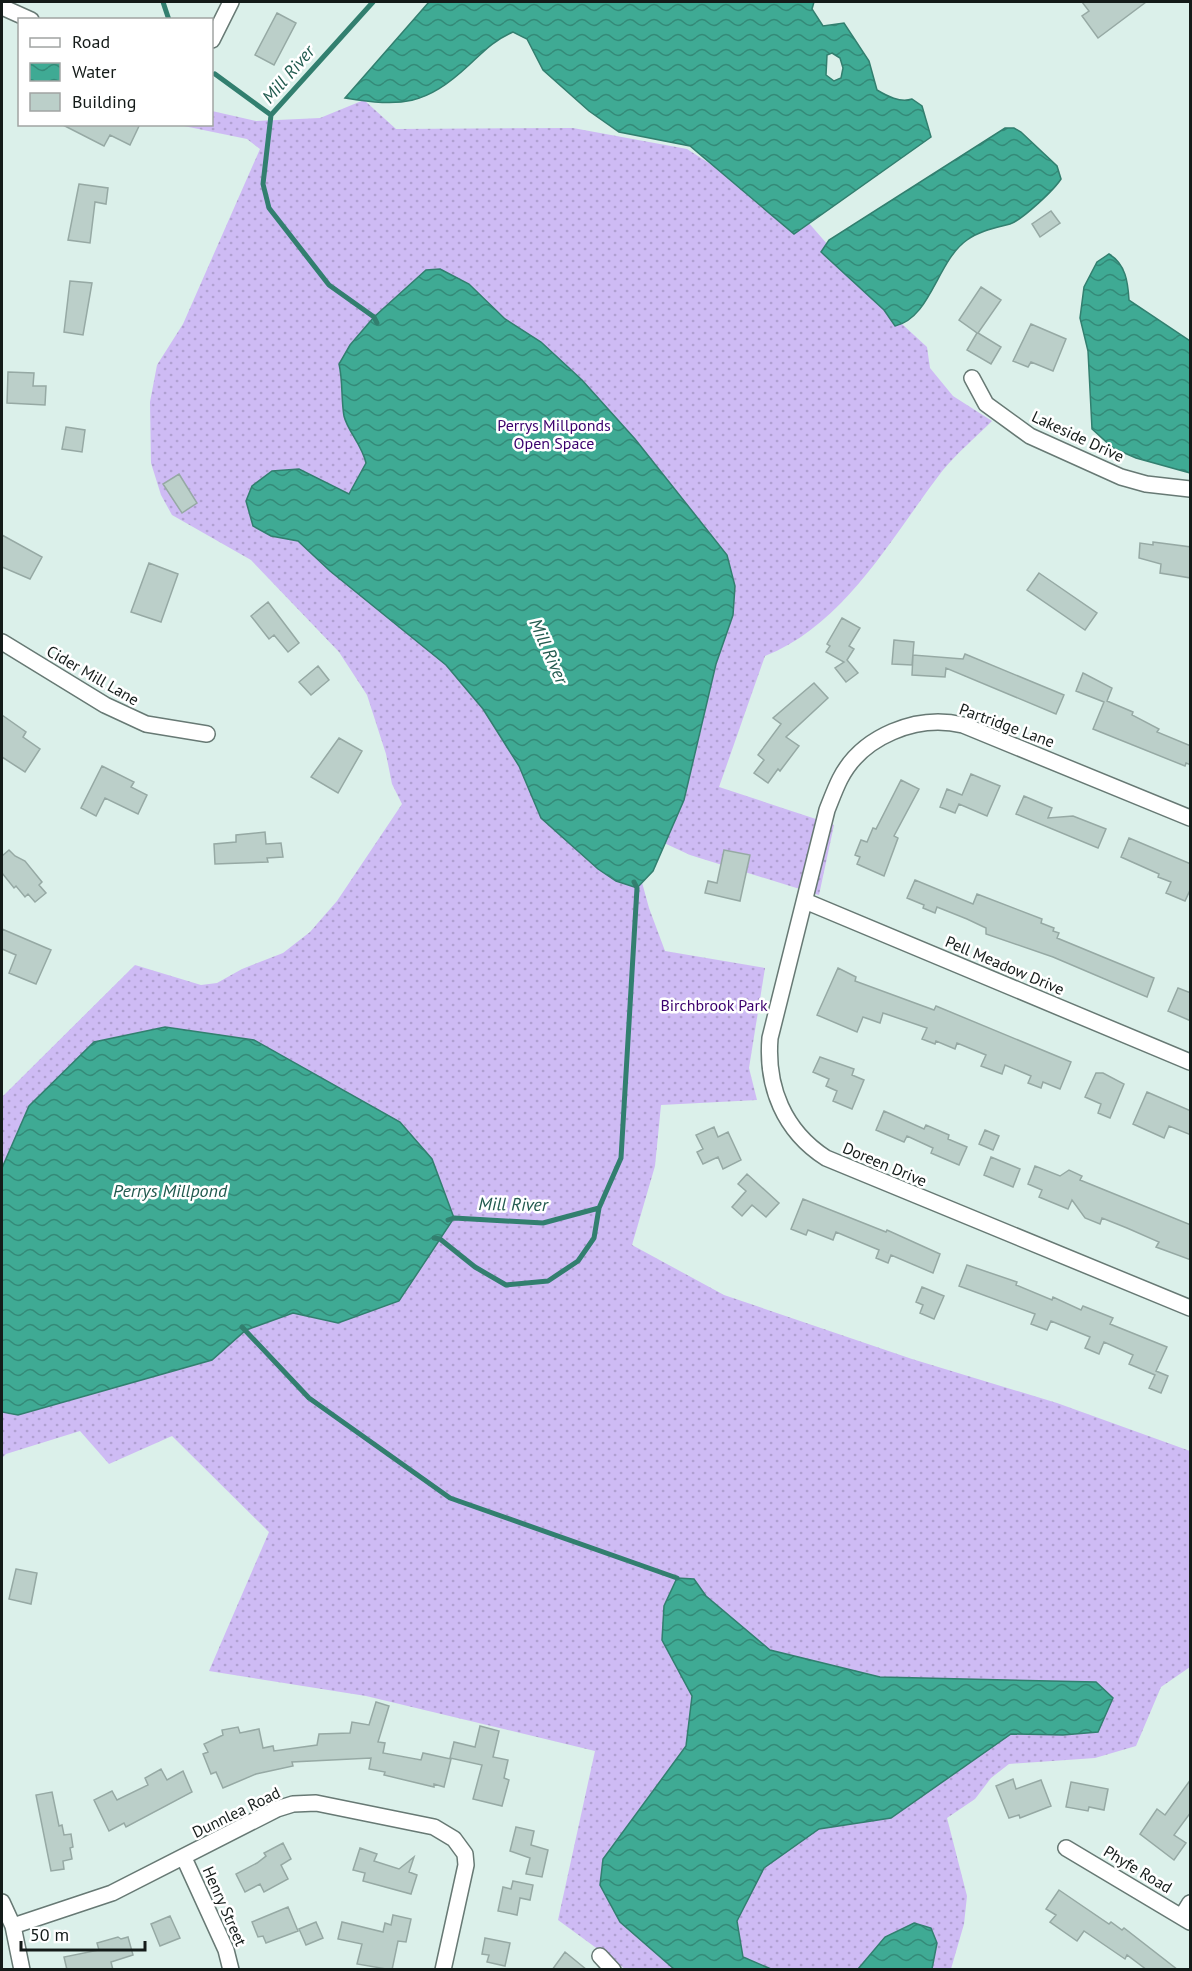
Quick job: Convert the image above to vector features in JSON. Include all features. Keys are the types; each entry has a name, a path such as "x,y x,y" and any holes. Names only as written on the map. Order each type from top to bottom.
{"street":[{"path":"213,38 231,2"},
{"path":"2,7 27,18"},
{"name":"Lakeside Drive","path":"972,378 986,404 1030,436 1121,477 1154,485 1191,489"},
{"name":"Cider Mill Lane","path":"2,642 105,705 146,724 207,734"},
{"name":"Partridge Lane","path":"805,901 827,810 848,766 871,744 899,729 918,723 939,721 963,725 1191,818"},
{"name":"Pell Meadow Drive","path":"805,901 1191,1062"},
{"name":"Doreen Drive","path":"805,901 770,1038 769,1056 771,1076 781,1109 807,1144 838,1165 1191,1308"},
{"name":"Dunnlea Road","path":"13,1926 112,1893 277,1809 304,1803 434,1827 454,1839 466,1859 443,1970"},
{"name":"Phyfe Road","path":"1066,1848 1186,1919"},
{"name":"Henry Street","path":"184,1858 226,1950 231,1970"},
{"path":"2,1902 13,1926 22,1970"},
{"path":"1186,1919 1191,1903"},
{"path":"600,1956 613,1970"}],"green space":[{"name":"Perrys Millponds Open Space","path":"364,100 396,129 573,128 687,149 718,169 800,213 878,302 927,347 930,368 953,396 992,421 943,470 886,549 843,600 820,623 794,642 765,656 719,787 834,825 819,895 690,855 649,836 634,853 649,908 665,951 765,968 749,1068 757,1100 661,1105 655,1166 632,1245 724,1295 912,1359 1057,1403 1190,1451 1190,1667 1161,1687 1136,1746 1095,1758 1009,1764 991,1778 975,1799 947,1818 967,1896 964,1924 951,1969 625,1969 558,1920 595,1751 366,1696 209,1671 269,1532 172,1436 109,1464 80,1431 6,1454 2,1458 2,1097 135,965 201,985 217,983 242,969 283,953 310,932 337,901 402,804 392,784 386,754 367,695 339,652 251,560 172,515 161,495 151,463 150,402 157,365 183,324 260,149 247,139 184,126 213,126 213,111 256,121 320,118"}],"water":[{"path":"429,2 814,2 812,9 823,26 844,23 869,61 877,90 889,97 912,99 922,106 931,137 794,234 690,146 619,132 589,111 543,70 527,39 513,32 489,47 453,79 425,96 398,102 345,98","holes":["832,53 840,58 843,68 841,78 834,81 826,75 827,55"]},
{"path":"1005,128 1014,128 1021,132 1057,166 1061,179 1022,217 1010,224 982,232 967,240 948,261 926,301 917,312 907,321 895,326 884,310 821,252 829,240"},
{"path":"1109,254 1123,268 1129,300 1190,341 1190,473 1136,458 1113,448 1092,429 1088,351 1080,318 1084,287 1097,262"},
{"path":"440,269 469,284 505,319 541,342 582,380 635,439 727,555 735,586 733,615 716,664 684,800 653,871 637,888 616,881 598,869 541,818 519,766 483,709 446,665 330,571 298,541 271,536 253,526 246,501 252,486 272,471 299,469 349,494 366,463 344,416 339,364 350,345 374,317 426,270"},
{"name":"Perrys Millpond","path":"165,1027 254,1040 400,1122 432,1159 454,1218 399,1301 338,1323 293,1313 246,1330 212,1360 18,1415 2,1412 2,1168 29,1106 94,1042"},
{"path":"677,1578 694,1579 706,1596 770,1650 880,1677 1096,1682 1113,1698 1098,1732 1063,1735 1011,1734 891,1818 819,1829 764,1868 737,1921 743,1957 771,1969 674,1969 620,1922 600,1885 603,1859 686,1746 692,1696 662,1640 664,1606"},
{"path":"914,1923 931,1928 937,1943 932,1969 858,1969 885,1937"}],"building":[{"path":"1082,2 1146,2 1098,38 1082,16 1089,11"},
{"path":"277,13 296,23 274,65 255,55"},
{"path":"65,126 139,126 130,145 110,135 104,146"},
{"path":"79,184 108,188 106,204 95,202 90,243 68,240"},
{"path":"1051,211 1060,223 1040,237 1032,224"},
{"path":"70,281 92,283 83,335 64,332"},
{"path":"981,287 1001,300 978,333 1001,347 991,364 967,350 977,333 959,320"},
{"path":"1031,324 1066,339 1053,371 1031,362 1028,367 1013,361"},
{"path":"8,372 34,373 33,386 46,386 45,405 7,403"},
{"path":"66,427 85,430 82,452 62,449"},
{"path":"179,474 197,503 182,513 163,484"},
{"path":"2,535 42,557 30,579 2,567"},
{"path":"1153,542 1191,547 1191,578 1160,573 1161,564 1139,558 1140,543 1153,545"},
{"path":"149,563 178,574 161,622 131,612"},
{"path":"1039,573 1097,613 1085,630 1027,590"},
{"path":"268,602 299,643 288,652 274,635 269,639 251,616"},
{"path":"842,618 860,628 849,646 854,649 847,660 858,673 846,682 835,668 844,662 826,652 830,646 827,644"},
{"path":"894,640 914,642 912,665 892,664"},
{"path":"965,654 1064,695 1056,714 946,668 945,677 912,675 913,655 963,659"},
{"path":"318,666 329,680 311,695 299,682"},
{"path":"1083,673 1112,688 1107,701 1133,712 1132,715 1159,729 1157,732 1191,746 1191,765 1186,763 1185,766 1093,729 1104,702 1076,691"},
{"path":"814,683 828,698 786,737 799,746 768,783 754,773 764,760 758,755 781,724 773,718"},
{"path":"2,715 26,732 23,737 40,749 25,772 2,757"},
{"path":"339,738 362,751 338,793 311,777"},
{"path":"102,766 134,782 131,787 147,795 138,814 105,798 96,816 81,808"},
{"path":"971,774 1000,786 987,816 959,804 955,813 940,807 947,789 962,795"},
{"path":"901,780 919,789 894,836 898,838 884,876 857,864 860,857 855,855 861,840 867,842 873,828 876,829"},
{"path":"1024,796 1052,808 1048,818 1073,816 1106,829 1098,848 1016,814"},
{"path":"265,832 266,844 281,843 283,857 267,858 268,862 215,864 214,844 236,842 236,835"},
{"path":"1129,838 1191,864 1191,888 1185,901 1166,893 1171,882 1121,857"},
{"path":"9,850 25,861 42,882 39,885 46,893 35,902 28,894 25,897 16,886 14,888 2,873 2,856"},
{"path":"724,850 750,855 740,901 705,893 708,881 717,883"},
{"path":"915,880 973,904 977,894 1042,919 1041,923 1054,928 1053,931 1059,933 1057,938 1154,978 1147,997 1053,957 986,934 986,928 937,907 935,913 923,908 924,905 907,898"},
{"path":"2,929 51,950 36,984 9,973 16,955 2,949"},
{"path":"838,968 856,977 855,981 934,1010 936,1006 1071,1062 1060,1089 1043,1082 1041,1088 1028,1083 1031,1076 1005,1065 1002,1074 981,1066 986,1055 957,1043 955,1049 936,1041 935,1044 922,1039 927,1028 883,1013 880,1023 863,1017 857,1032 817,1015"},
{"path":"1178,988 1191,993 1191,1021 1168,1011"},
{"path":"820,1057 854,1069 852,1075 864,1080 852,1109 833,1101 837,1091 826,1086 829,1079 813,1072"},
{"path":"1096,1073 1103,1073 1124,1084 1110,1118 1098,1113 1101,1104 1085,1097"},
{"path":"1147,1092 1191,1111 1191,1135 1169,1126 1164,1138 1133,1124"},
{"path":"884,1111 924,1129 926,1125 949,1135 948,1139 967,1147 959,1165 931,1153 933,1148 907,1136 904,1142 876,1130"},
{"path":"714,1127 718,1137 728,1132 741,1160 723,1169 718,1157 703,1164 697,1152 703,1149 696,1135"},
{"path":"985,1130 999,1136 993,1150 979,1144"},
{"path":"991,1157 1020,1169 1013,1187 984,1175"},
{"path":"1035,1166 1060,1176 1069,1170 1082,1176 1080,1180 1191,1225 1191,1260 1156,1247 1159,1242 1102,1218 1100,1224 1085,1218 1072,1200 1068,1209 1039,1197 1042,1190 1028,1184"},
{"path":"747,1174 779,1203 766,1217 752,1205 742,1216 732,1207 746,1191 738,1184"},
{"path":"803,1199 886,1232 887,1230 940,1254 933,1273 891,1255 888,1263 876,1258 879,1250 836,1232 833,1240 808,1230 806,1235 791,1229"},
{"path":"967,1265 1017,1282 1016,1285 1052,1300 1053,1297 1081,1310 1083,1306 1113,1318 1110,1324 1167,1347 1156,1371 1168,1376 1161,1393 1149,1388 1155,1375 1129,1364 1133,1355 1104,1342 1099,1354 1085,1348 1090,1337 1051,1321 1047,1330 1031,1324 1035,1314 959,1286"},
{"path":"922,1287 944,1296 934,1319 920,1313 923,1305 916,1302"},
{"path":"16,1569 37,1573 31,1604 9,1599"},
{"path":"376,1702 389,1706 378,1742 385,1743 383,1753 421,1760 423,1753 451,1759 444,1787 434,1784 434,1787 384,1775 385,1772 369,1769 371,1758 292,1762 293,1766 256,1774 223,1788 216,1772 211,1774 203,1754 208,1752 204,1744 223,1735 222,1730 238,1727 240,1733 259,1729 263,1748 273,1746 274,1751 317,1745 319,1734 350,1733 352,1722 369,1725"},
{"path":"480,1726 499,1731 493,1757 508,1760 504,1778 509,1780 502,1806 473,1799 482,1765 450,1758 454,1742 475,1747"},
{"path":"161,1769 167,1780 183,1771 192,1792 126,1827 124,1823 109,1831 94,1800 112,1791 117,1800 148,1785 145,1778"},
{"path":"1013,1779 1016,1789 1041,1780 1051,1806 1020,1818 1019,1815 1009,1818 996,1786"},
{"path":"1191,1779 1191,1812 1174,1835 1186,1843 1174,1860 1140,1834 1157,1809 1165,1815"},
{"path":"1071,1782 1108,1789 1104,1810 1089,1807 1088,1811 1066,1807"},
{"path":"52,1792 59,1826 62,1825 64,1835 71,1834 73,1847 70,1848 72,1859 63,1861 64,1869 51,1871 36,1795"},
{"path":"516,1827 534,1831 531,1845 548,1850 542,1877 526,1874 530,1858 510,1851"},
{"path":"283,1843 291,1859 281,1865 288,1879 264,1892 260,1884 245,1892 236,1874 257,1863 266,1856 264,1853"},
{"path":"360,1848 377,1854 374,1861 399,1869 414,1857 409,1872 417,1875 411,1894 363,1881 365,1873 353,1870"},
{"path":"513,1881 533,1885 530,1900 520,1898 517,1915 498,1911 503,1887 511,1889"},
{"path":"1059,1890 1109,1924 1111,1922 1122,1930 1124,1928 1178,1970 1147,1970 1127,1955 1125,1959 1084,1931 1077,1941 1050,1922 1056,1915 1046,1909"},
{"path":"288,1907 298,1931 266,1943 263,1936 258,1937 252,1922"},
{"path":"393,1915 411,1919 406,1942 398,1941 392,1970 357,1964 362,1944 338,1939 342,1922 383,1932 385,1923 391,1925"},
{"path":"170,1916 180,1938 160,1946 151,1924"},
{"path":"316,1922 323,1938 306,1945 299,1929"},
{"path":"118,1937 121,1939 128,1937 133,1955 111,1962 113,1970 67,1970 64,1957 99,1950 97,1943"},
{"path":"485,1938 510,1943 505,1966 487,1962 489,1955 482,1954"},
{"path":"565,1952 587,1970 552,1970"}],"waterway":[{"path":"163,2 168,18"},
{"name":"Mill River","path":"373,2 271,115 263,184 269,208 329,285 374,317 377,323"},
{"path":"215,74 271,115"},
{"name":"Mill River","path":"448,1220 454,1218 543,1223 599,1208 621,1158 637,888 634,882"},
{"path":"434,1238 440,1239 475,1267 506,1285 548,1281 578,1261 594,1238 599,1208"},
{"path":"242,1327 309,1398 450,1498 677,1578"}],"park label":[{"name":"Birchbrook Park","path":"714,1005"}]}
